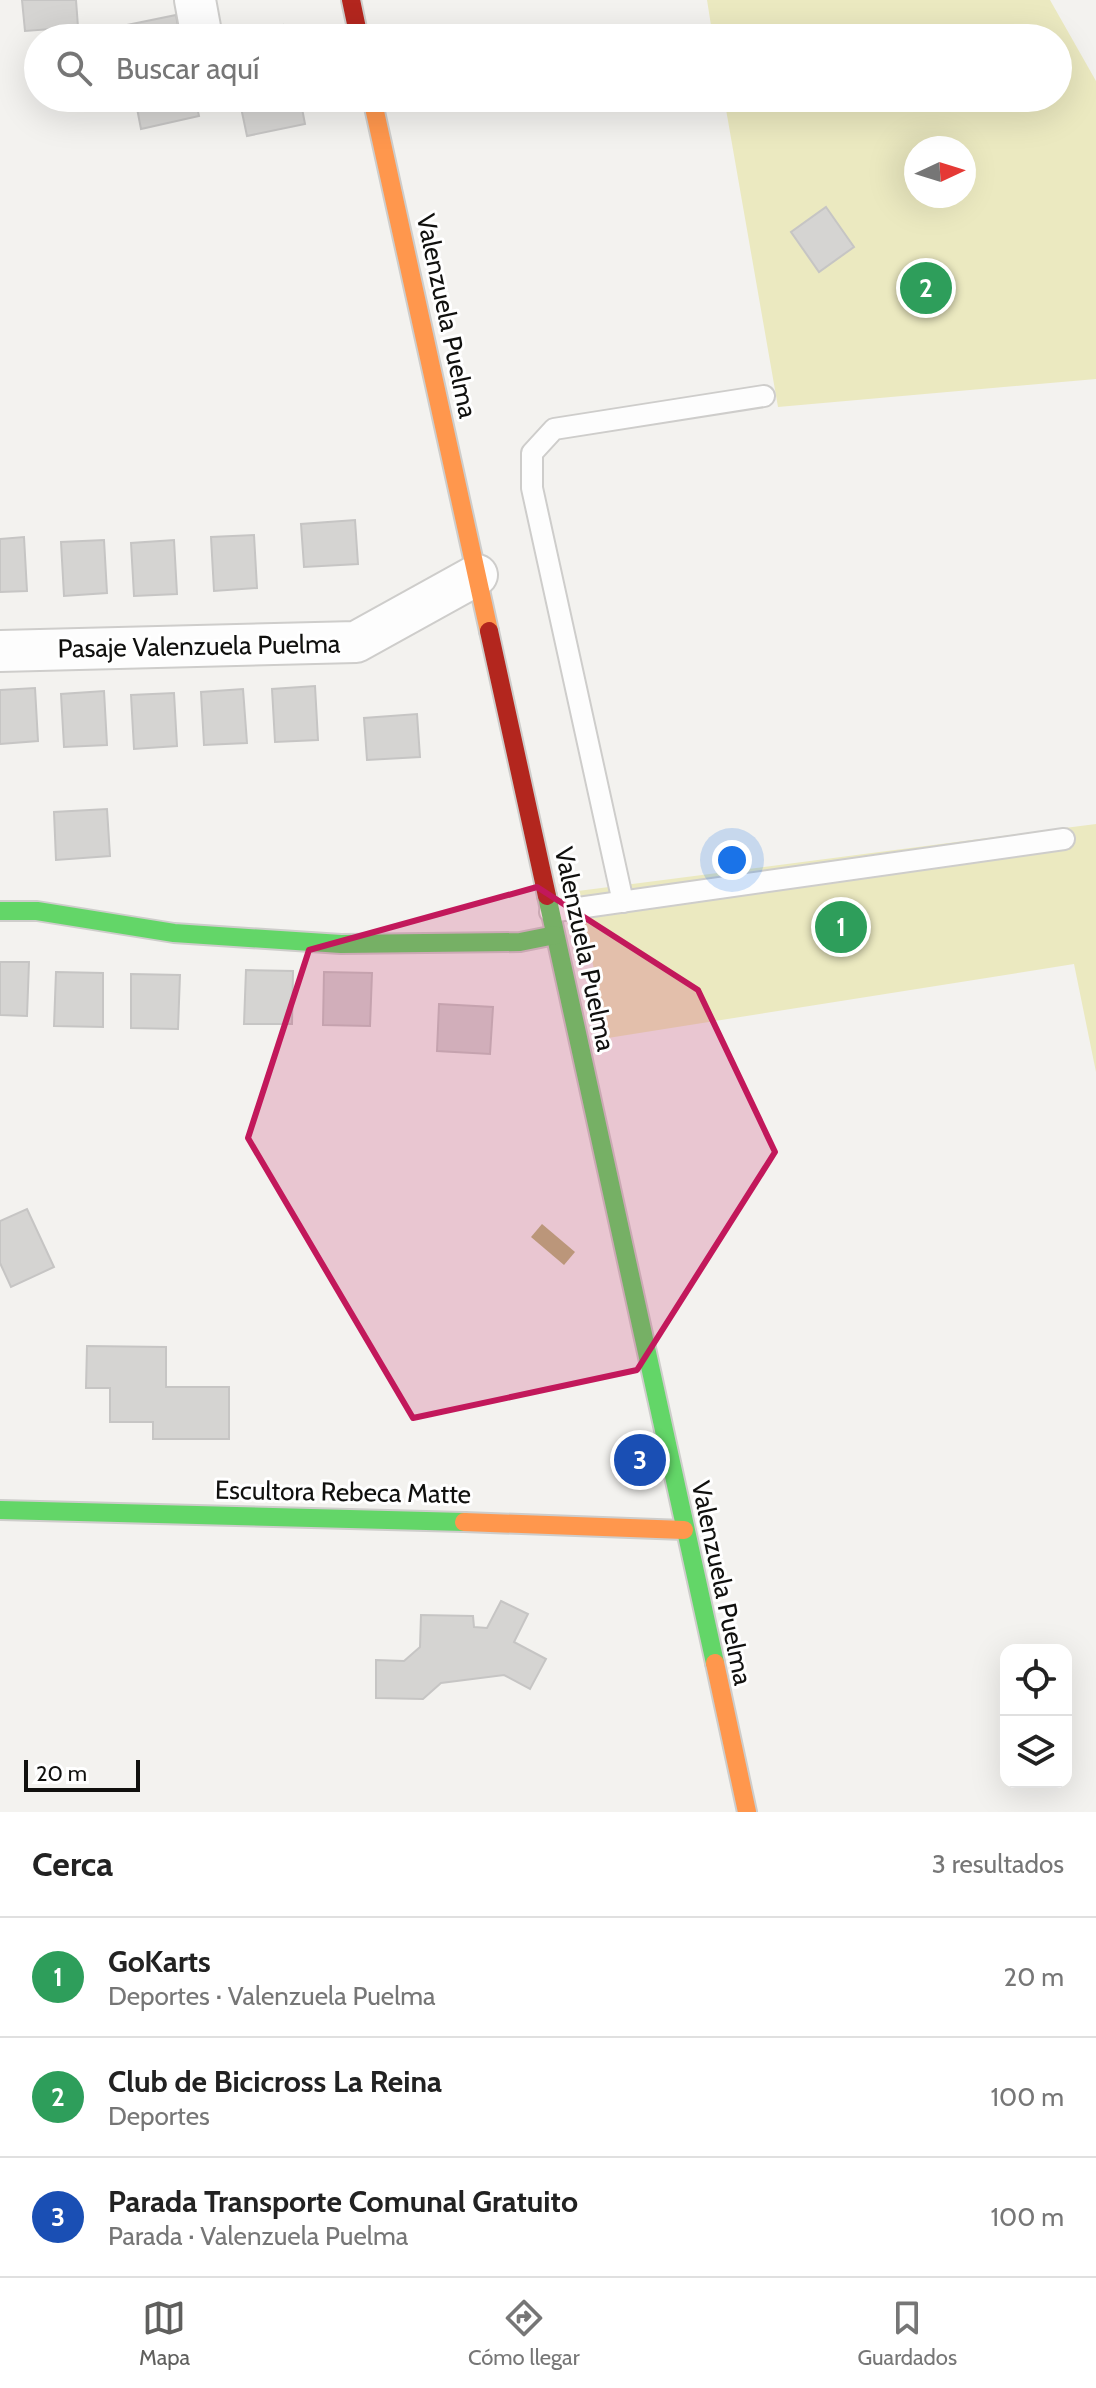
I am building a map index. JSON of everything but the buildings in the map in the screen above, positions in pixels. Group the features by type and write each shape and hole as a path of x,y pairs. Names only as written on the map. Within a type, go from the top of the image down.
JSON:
{"street":[{"path":"195,0 199,24"},
{"path":"351,0 356,24"},
{"name":"Valenzuela Puelma","path":"375,112 747,1812"},
{"name":"Pasaje Valenzuela Puelma","path":"0,651 356,642 477,575"},
{"path":"0,911 37,911 174,933 341,944 520,942 555,935"},
{"name":"Escultora Rebeca Matte","path":"0,1510 605,1525 684,1530"}],"lane":[{"path":"623,902 532,488 532,453 554,429 764,396"},
{"path":"550,912 1064,839"}],"highlighted area":[{"path":"537,887 698,990 775,1152 637,1370 413,1418 248,1138 309,950"}],"shaded area":[{"path":"707,0 1050,0 1064,24 711,24"},
{"path":"1072,39 1096,81 1096,379 778,407 726,112 1072,112"},
{"path":"1096,824 1096,1072 1074,964 608,1038 578,891"},
{"path":"542,1224 575,1252 564,1265 531,1237"}],"traffic: fast":[{"path":"547,896 715,1663"},
{"path":"0,911 37,911 174,933 341,944 520,942 555,935"},
{"path":"0,1510 464,1522"}],"traffic: slow":[{"path":"375,112 489,631"},
{"path":"464,1522 684,1530"},
{"path":"715,1663 747,1812"}],"traffic: jam":[{"path":"351,0 356,24"},
{"path":"489,631 547,896"}],"place":[{"name":"Club de Bicicross La Reina","path":"926,288"},
{"name":"GoKarts","path":"841,927"},
{"name":"Parada Transporte Comunal Gratuito","path":"640,1460"}]}
